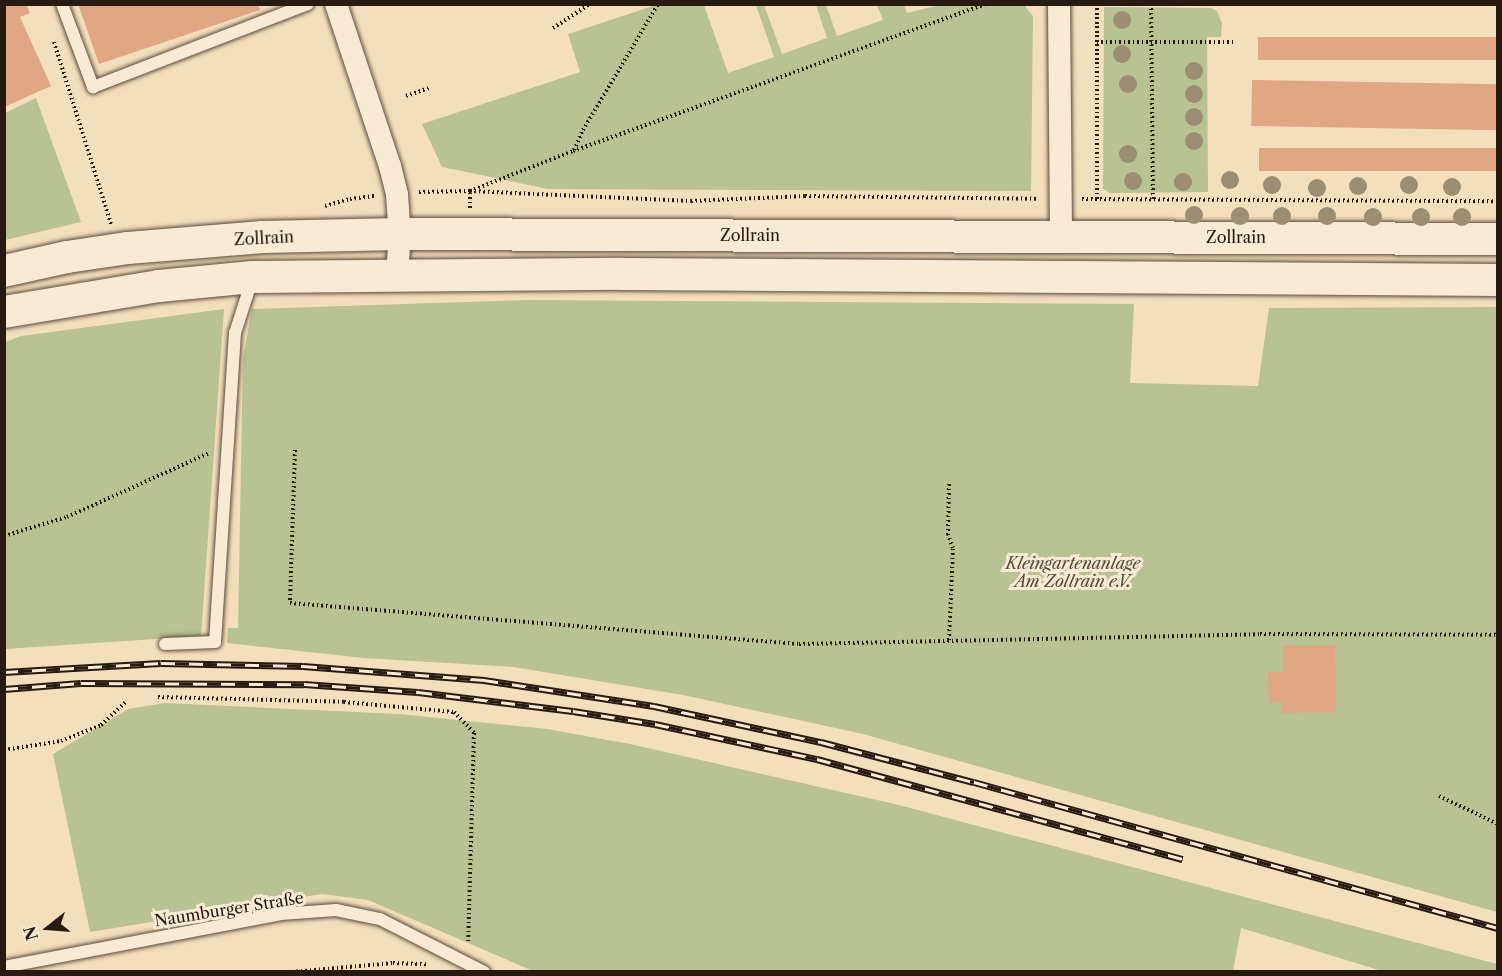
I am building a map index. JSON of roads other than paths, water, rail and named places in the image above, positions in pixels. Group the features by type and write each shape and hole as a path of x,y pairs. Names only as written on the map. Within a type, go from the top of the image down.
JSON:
{"main road":[{"name":"Zollrain","path":"4,271 67,257 129,248 263,237 400,234 1497,238"},
{"path":"1061,237 1061,277"},
{"path":"4,312 159,286 253,277 397,274 1497,280"}],"street":[{"path":"336,4 390,166 397,195 400,234 397,274"},
{"path":"1059,4 1061,237"}],"lane":[{"path":"63,4 93,87 308,4"},
{"path":"165,644 215,642 235,333 253,277"},
{"name":"Naumburger Straße","path":"4,967 281,914 336,910 380,919 468,961 484,972"}],"railway":[{"path":"4,672 161,663 303,666 484,680 654,706 821,742 974,782 1498,928"},
{"path":"4,689 81,683 304,684 418,692 573,711 655,724 817,759 1183,859"}],"park label":[{"name":"Kleingartenanlage Am Zollrain e.V.","path":"1073,572"}]}
